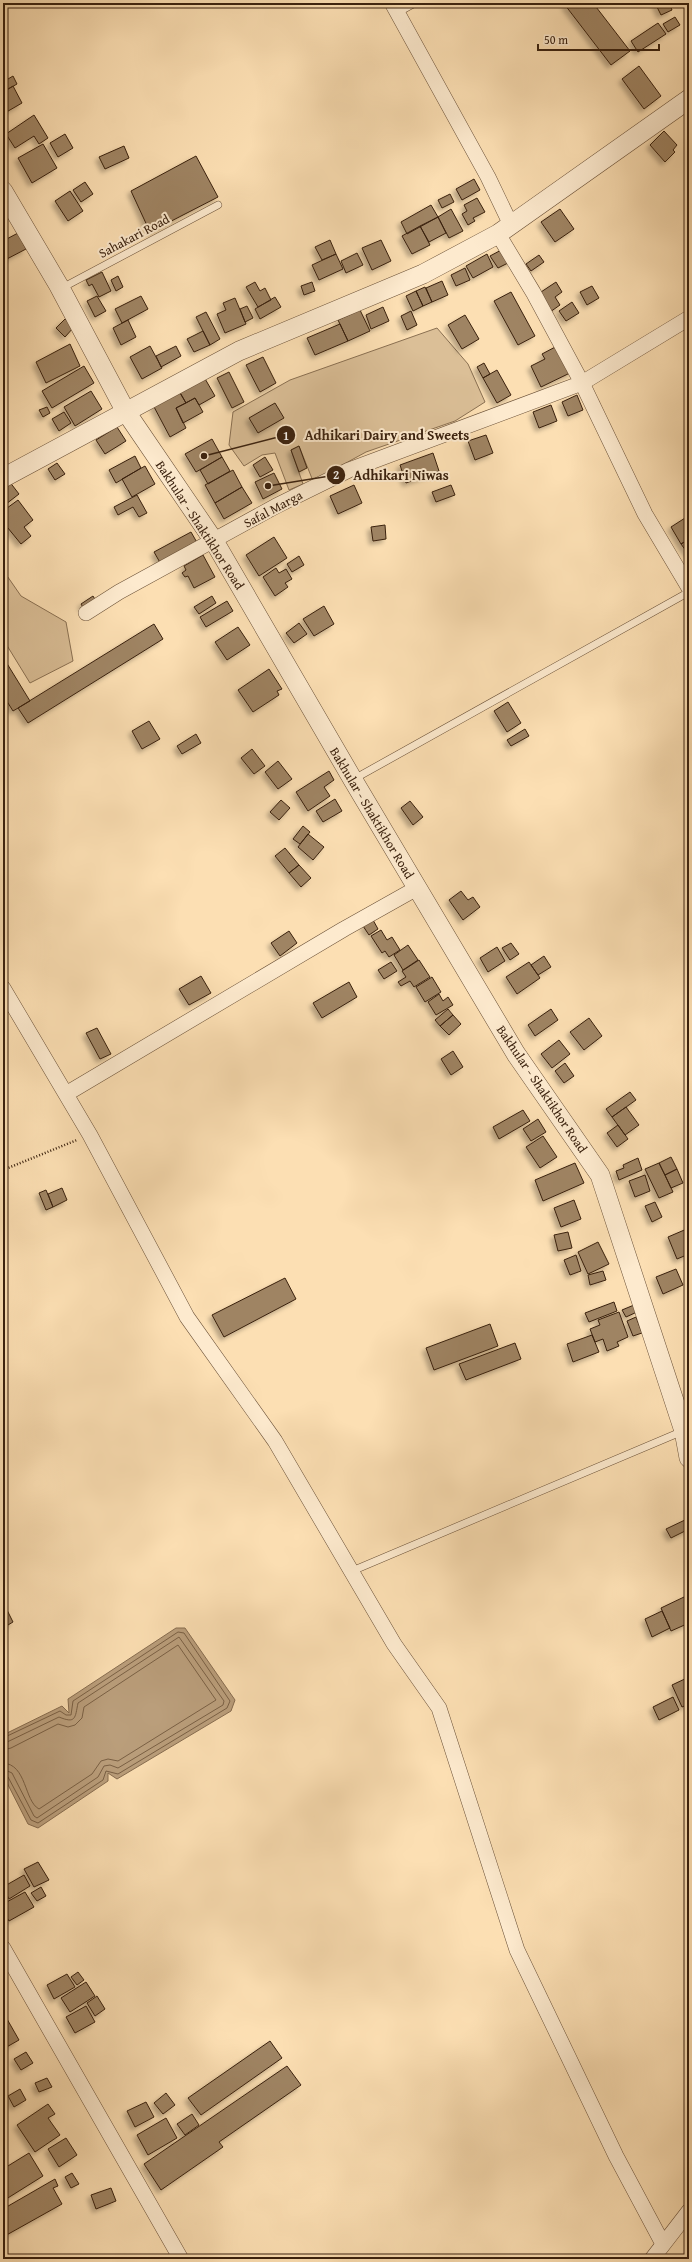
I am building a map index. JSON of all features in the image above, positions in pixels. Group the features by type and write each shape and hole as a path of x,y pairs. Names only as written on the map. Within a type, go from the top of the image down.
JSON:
{"street":[{"path":"395,8 488,177 504,229 533,292 582,383 645,514 689,588"},
{"path":"3,478 239,351 423,274 504,229 689,99"},
{"name":"Bakhular - Shaktikhor Road","path":"3,191 60,289 126,412 214,541 353,780 516,1054 600,1175 686,1430 689,1458"},
{"name":"Safal Marga","path":"86,613 119,592 276,506 349,470 582,383 689,318"},
{"path":"66,1094 344,929 417,888"},
{"path":"3,988 90,1135 188,1317 275,1441 394,1644 439,1708 517,1950 616,2156 663,2244"},
{"path":"3,1948 181,2259"},
{"path":"652,2259 689,2211"}],"lane":[{"path":"395,8 416,3"},
{"name":"Sahakari Road","path":"60,289 218,205"},
{"path":"353,780 689,592"},
{"path":"352,1571 686,1430"}],"path":[{"path":"3,1170 90,1135"}],"shaded area":[{"path":"437,328 468,364 485,402 455,421 366,452 313,481 299,446 291,450 303,484 289,490 275,453 262,455 244,466 229,445 233,412 290,380"},
{"path":"3,570 21,596 66,622 73,661 30,683 3,639"}],"water":[{"path":"176,1628 185,1628 235,1700 231,1711 117,1779 108,1773 108,1781 38,1828 28,1824 3,1775 3,1735 62,1706 69,1713 68,1699"}],"building":[{"path":"568,3 593,3 630,51 611,65 565,5"},
{"path":"655,3 669,3 672,10 661,15"},
{"path":"675,17 680,25 668,32 663,24"},
{"path":"658,23 666,34 638,52 631,41"},
{"path":"639,66 661,96 644,109 622,79"},
{"path":"13,76 17,84 3,92 3,82"},
{"path":"13,86 22,103 3,114 3,92"},
{"path":"34,115 48,138 39,144 34,136 15,148 6,134"},
{"path":"664,131 677,145 673,150 675,152 665,162 650,145"},
{"path":"65,134 73,148 58,157 50,143"},
{"path":"43,144 57,168 32,183 18,158"},
{"path":"124,146 129,158 105,169 99,157"},
{"path":"196,156 218,197 150,232 131,191"},
{"path":"474,179 480,190 462,200 456,189"},
{"path":"85,182 93,194 81,202 73,190"},
{"path":"70,191 83,211 68,221 55,201"},
{"path":"450,194 454,202 442,208 438,200"},
{"path":"477,198 485,212 473,218 475,221 468,225 462,214 467,211 464,205"},
{"path":"431,205 438,217 407,234 401,222"},
{"path":"451,209 463,231 449,238 438,217"},
{"path":"560,209 574,229 555,242 541,222"},
{"path":"438,217 446,233 429,242 420,226"},
{"path":"420,226 430,245 412,254 402,236"},
{"path":"18,233 26,249 3,261 3,241"},
{"path":"330,240 336,254 322,260 315,247"},
{"path":"381,240 391,261 372,270 362,248"},
{"path":"505,248 512,261 498,268 490,256"},
{"path":"357,253 363,265 346,273 341,261"},
{"path":"336,254 343,269 319,280 312,265"},
{"path":"487,254 493,267 473,278 466,266"},
{"path":"539,255 544,262 531,271 526,264"},
{"path":"465,268 470,280 456,286 451,275"},
{"path":"102,272 111,291 99,297 92,284 89,286 86,280"},
{"path":"118,276 123,287 116,291 111,280"},
{"path":"442,281 448,295 432,302 426,288"},
{"path":"255,282 260,291 265,288 271,300 258,307 246,287"},
{"path":"312,282 315,291 304,295 301,286"},
{"path":"556,282 562,292 555,297 560,305 550,312 538,294"},
{"path":"592,286 599,298 587,305 580,292"},
{"path":"425,287 432,302 423,306 416,291"},
{"path":"416,291 423,306 413,311 406,296"},
{"path":"511,292 535,336 518,345 494,301"},
{"path":"97,296 106,311 95,317 87,301"},
{"path":"141,296 148,309 122,323 115,309"},
{"path":"275,297 281,307 260,319 255,309"},
{"path":"235,298 246,324 225,333 217,314 226,310 223,303"},
{"path":"572,302 579,313 566,321 559,311"},
{"path":"247,306 253,318 245,322 240,309"},
{"path":"383,307 389,321 371,329 366,315"},
{"path":"360,310 370,331 348,341 338,320"},
{"path":"411,311 417,325 407,330 401,316"},
{"path":"206,312 220,339 210,345 196,317"},
{"path":"465,315 479,339 462,349 448,325"},
{"path":"65,319 74,327 65,337 56,328"},
{"path":"128,320 136,337 121,345 113,328"},
{"path":"340,324 348,341 315,355 307,338"},
{"path":"203,331 210,345 194,352 187,339"},
{"path":"70,344 80,366 46,383 36,362"},
{"path":"559,345 572,372 541,387 531,366 545,359 542,354"},
{"path":"150,346 162,368 142,379 130,357"},
{"path":"176,346 181,356 161,367 156,356"},
{"path":"263,357 276,383 260,392 246,365"},
{"path":"484,363 490,374 483,378 477,367"},
{"path":"84,366 94,383 52,408 42,391"},
{"path":"497,370 511,395 497,403 483,378"},
{"path":"229,372 244,402 232,408 217,378"},
{"path":"204,377 215,396 199,405 195,398 186,403 179,391"},
{"path":"91,391 102,409 75,426 64,407"},
{"path":"179,391 186,403 176,408 186,428 170,437 153,405"},
{"path":"577,395 583,410 568,416 562,402"},
{"path":"195,398 203,412 183,423 176,408"},
{"path":"275,403 284,418 258,433 249,418"},
{"path":"551,405 557,421 539,428 533,412"},
{"path":"47,407 50,413 43,417 39,410"},
{"path":"64,412 71,423 59,431 52,419"},
{"path":"117,427 126,441 105,454 96,440"},
{"path":"486,435 493,453 475,460 468,441"},
{"path":"212,439 222,457 196,472 185,454"},
{"path":"299,446 307,468 299,472 291,450"},
{"path":"433,453 439,471 406,483 400,465"},
{"path":"135,456 141,468 116,483 109,470"},
{"path":"222,457 230,471 208,484 200,470"},
{"path":"265,457 273,470 260,477 253,465"},
{"path":"57,463 65,474 55,480 48,469"},
{"path":"145,466 155,484 132,497 122,479"},
{"path":"233,470 242,487 215,503 205,485"},
{"path":"274,473 282,489 263,499 255,482"},
{"path":"9,481 19,494 6,504 3,500 3,486"},
{"path":"354,485 362,503 338,514 330,496"},
{"path":"451,485 455,495 436,502 432,492"},
{"path":"242,487 252,503 224,519 215,503"},
{"path":"137,495 147,513 139,517 133,507 118,515 114,507"},
{"path":"18,500 33,520 24,527 31,536 21,544 3,522 3,511"},
{"path":"685,518 689,523 689,539 681,544 671,527"},
{"path":"385,525 386,539 373,541 371,527"},
{"path":"191,532 199,546 162,566 154,552"},
{"path":"274,537 287,558 259,576 246,555"},
{"path":"689,539 689,555 681,544"},
{"path":"203,555 215,577 194,588 188,576 185,577 182,573 186,570 184,566"},
{"path":"299,556 304,565 292,572 287,564"},
{"path":"276,568 279,573 286,569 292,579 285,583 288,587 275,596 263,577"},
{"path":"93,596 96,601 84,609 81,604"},
{"path":"212,596 216,603 199,614 194,607"},
{"path":"227,601 233,611 206,627 200,617"},
{"path":"324,606 334,624 314,636 303,619"},
{"path":"299,623 307,634 294,643 286,633"},
{"path":"154,624 163,639 28,723 18,708"},
{"path":"238,627 250,645 227,660 215,642"},
{"path":"3,657 30,701 13,711 3,695"},
{"path":"269,669 282,689 277,691 279,695 253,712 238,690"},
{"path":"508,702 521,723 507,732 494,711"},
{"path":"149,721 160,739 142,749 132,731"},
{"path":"525,729 529,736 511,746 507,740"},
{"path":"196,734 201,743 182,754 177,746"},
{"path":"252,749 265,766 254,774 241,758"},
{"path":"278,761 292,779 278,789 265,772"},
{"path":"329,771 334,780 324,787 330,796 308,811 296,792"},
{"path":"335,799 342,811 323,822 316,811"},
{"path":"281,800 290,808 279,820 270,812"},
{"path":"410,801 423,817 413,825 401,808"},
{"path":"303,826 310,832 300,844 293,839"},
{"path":"308,834 324,847 313,860 298,847"},
{"path":"285,848 299,865 289,873 275,856"},
{"path":"299,865 311,878 301,887 289,873"},
{"path":"461,891 468,900 473,897 480,907 463,920 449,900"},
{"path":"373,920 378,929 369,935 363,926"},
{"path":"381,930 387,940 392,937 400,950 389,957 385,951 382,953 371,936"},
{"path":"289,931 297,943 280,956 271,943"},
{"path":"511,943 519,954 510,960 502,948"},
{"path":"408,945 418,960 403,970 394,955"},
{"path":"497,947 505,961 488,972 480,958"},
{"path":"544,956 551,967 538,975 531,965"},
{"path":"419,960 430,977 414,987 410,981 401,986 398,982 406,977 402,971"},
{"path":"391,962 397,971 384,979 378,970"},
{"path":"529,962 540,978 517,994 506,977"},
{"path":"201,976 211,993 189,1005 179,989"},
{"path":"432,977 441,992 425,1002 416,987"},
{"path":"349,982 357,997 322,1018 313,1003"},
{"path":"439,994 443,1001 448,997 453,1005 436,1015 428,1002"},
{"path":"448,1009 453,1015 440,1026 435,1020"},
{"path":"551,1009 558,1020 535,1036 528,1025"},
{"path":"453,1015 461,1024 449,1035 440,1026"},
{"path":"589,1018 602,1036 584,1050 570,1032"},
{"path":"97,1028 111,1054 100,1059 86,1033"},
{"path":"559,1040 570,1054 552,1068 541,1054"},
{"path":"453,1051 463,1067 451,1075 441,1059"},
{"path":"565,1063 574,1076 564,1083 555,1071"},
{"path":"630,1092 636,1100 612,1117 606,1109"},
{"path":"626,1107 639,1125 625,1135 612,1117"},
{"path":"523,1110 530,1121 499,1139 493,1127"},
{"path":"538,1119 546,1132 531,1141 523,1129"},
{"path":"618,1125 628,1139 617,1147 607,1133"},
{"path":"543,1136 557,1157 540,1168 526,1147"},
{"path":"671,1157 677,1169 665,1175 659,1163"},
{"path":"638,1158 642,1170 619,1180 616,1171 624,1168 623,1165"},
{"path":"575,1163 584,1183 543,1201 535,1180"},
{"path":"659,1163 673,1192 659,1198 645,1169"},
{"path":"677,1169 683,1183 671,1188 665,1175"},
{"path":"645,1175 650,1191 635,1197 629,1181"},
{"path":"62,1188 67,1200 53,1207 48,1194"},
{"path":"46,1190 53,1207 46,1210 39,1193"},
{"path":"574,1200 581,1219 561,1227 554,1208"},
{"path":"655,1202 662,1217 652,1222 645,1206"},
{"path":"689,1228 689,1254 677,1259 668,1237"},
{"path":"568,1232 572,1248 558,1251 554,1235"},
{"path":"598,1242 609,1264 588,1274 578,1252"},
{"path":"576,1255 581,1271 570,1275 564,1260"},
{"path":"676,1269 683,1285 663,1294 656,1277"},
{"path":"603,1271 606,1280 590,1285 588,1275"},
{"path":"285,1278 296,1299 224,1337 212,1315"},
{"path":"614,1302 617,1311 589,1322 585,1313"},
{"path":"634,1305 637,1312 626,1317 622,1310"},
{"path":"619,1312 628,1337 617,1342 619,1346 607,1351 603,1339 595,1342 590,1329 600,1325 598,1320"},
{"path":"636,1317 642,1333 633,1336 627,1321"},
{"path":"490,1324 498,1346 434,1370 426,1348"},
{"path":"592,1335 599,1352 573,1362 567,1344"},
{"path":"515,1343 521,1359 466,1380 459,1364"},
{"path":"687,1519 689,1529 671,1538 666,1529"},
{"path":"684,1597 689,1608 689,1623 671,1631 661,1608"},
{"path":"3,1602 13,1622 3,1628"},
{"path":"662,1611 670,1628 652,1637 645,1619"},
{"path":"689,1677 689,1704 682,1707 672,1685"},
{"path":"673,1697 679,1710 659,1720 653,1707"},
{"path":"38,1862 49,1880 34,1887 24,1869"},
{"path":"24,1875 30,1886 9,1899 3,1887"},
{"path":"41,1887 46,1896 37,1901 31,1893"},
{"path":"25,1892 34,1907 9,1921 3,1911 3,1904"},
{"path":"78,1972 84,1980 77,1985 71,1977"},
{"path":"67,1974 75,1987 54,1999 47,1985"},
{"path":"86,1982 95,1996 70,2012 61,1998"},
{"path":"97,1996 105,2009 95,2016 87,2003"},
{"path":"86,2006 95,2022 75,2033 66,2017"},
{"path":"7,2019 19,2040 3,2049 3,2021"},
{"path":"270,2041 282,2058 201,2115 188,2098"},
{"path":"26,2052 33,2063 21,2070 14,2059"},
{"path":"287,2066 301,2085 219,2142 223,2147 161,2190 144,2164"},
{"path":"47,2078 52,2087 39,2092 35,2083"},
{"path":"20,2089 26,2100 14,2107 8,2096"},
{"path":"166,2093 175,2105 163,2114 154,2103"},
{"path":"146,2102 154,2117 135,2127 127,2111"},
{"path":"48,2104 55,2114 48,2118 60,2135 35,2152 17,2125"},
{"path":"192,2114 199,2125 185,2135 177,2124"},
{"path":"166,2118 177,2138 148,2155 137,2135"},
{"path":"66,2138 77,2155 59,2167 48,2149"},
{"path":"29,2153 43,2176 3,2201 3,2169"},
{"path":"72,2173 79,2184 71,2188 65,2177"},
{"path":"55,2179 58,2186 53,2188 62,2204 3,2237 3,2209"},
{"path":"111,2188 116,2201 96,2209 91,2195"}],"place":[{"name":"Adhikari Dairy and Sweets","path":"204,456"},
{"name":"Adhikari Niwas","path":"268,486"}]}
